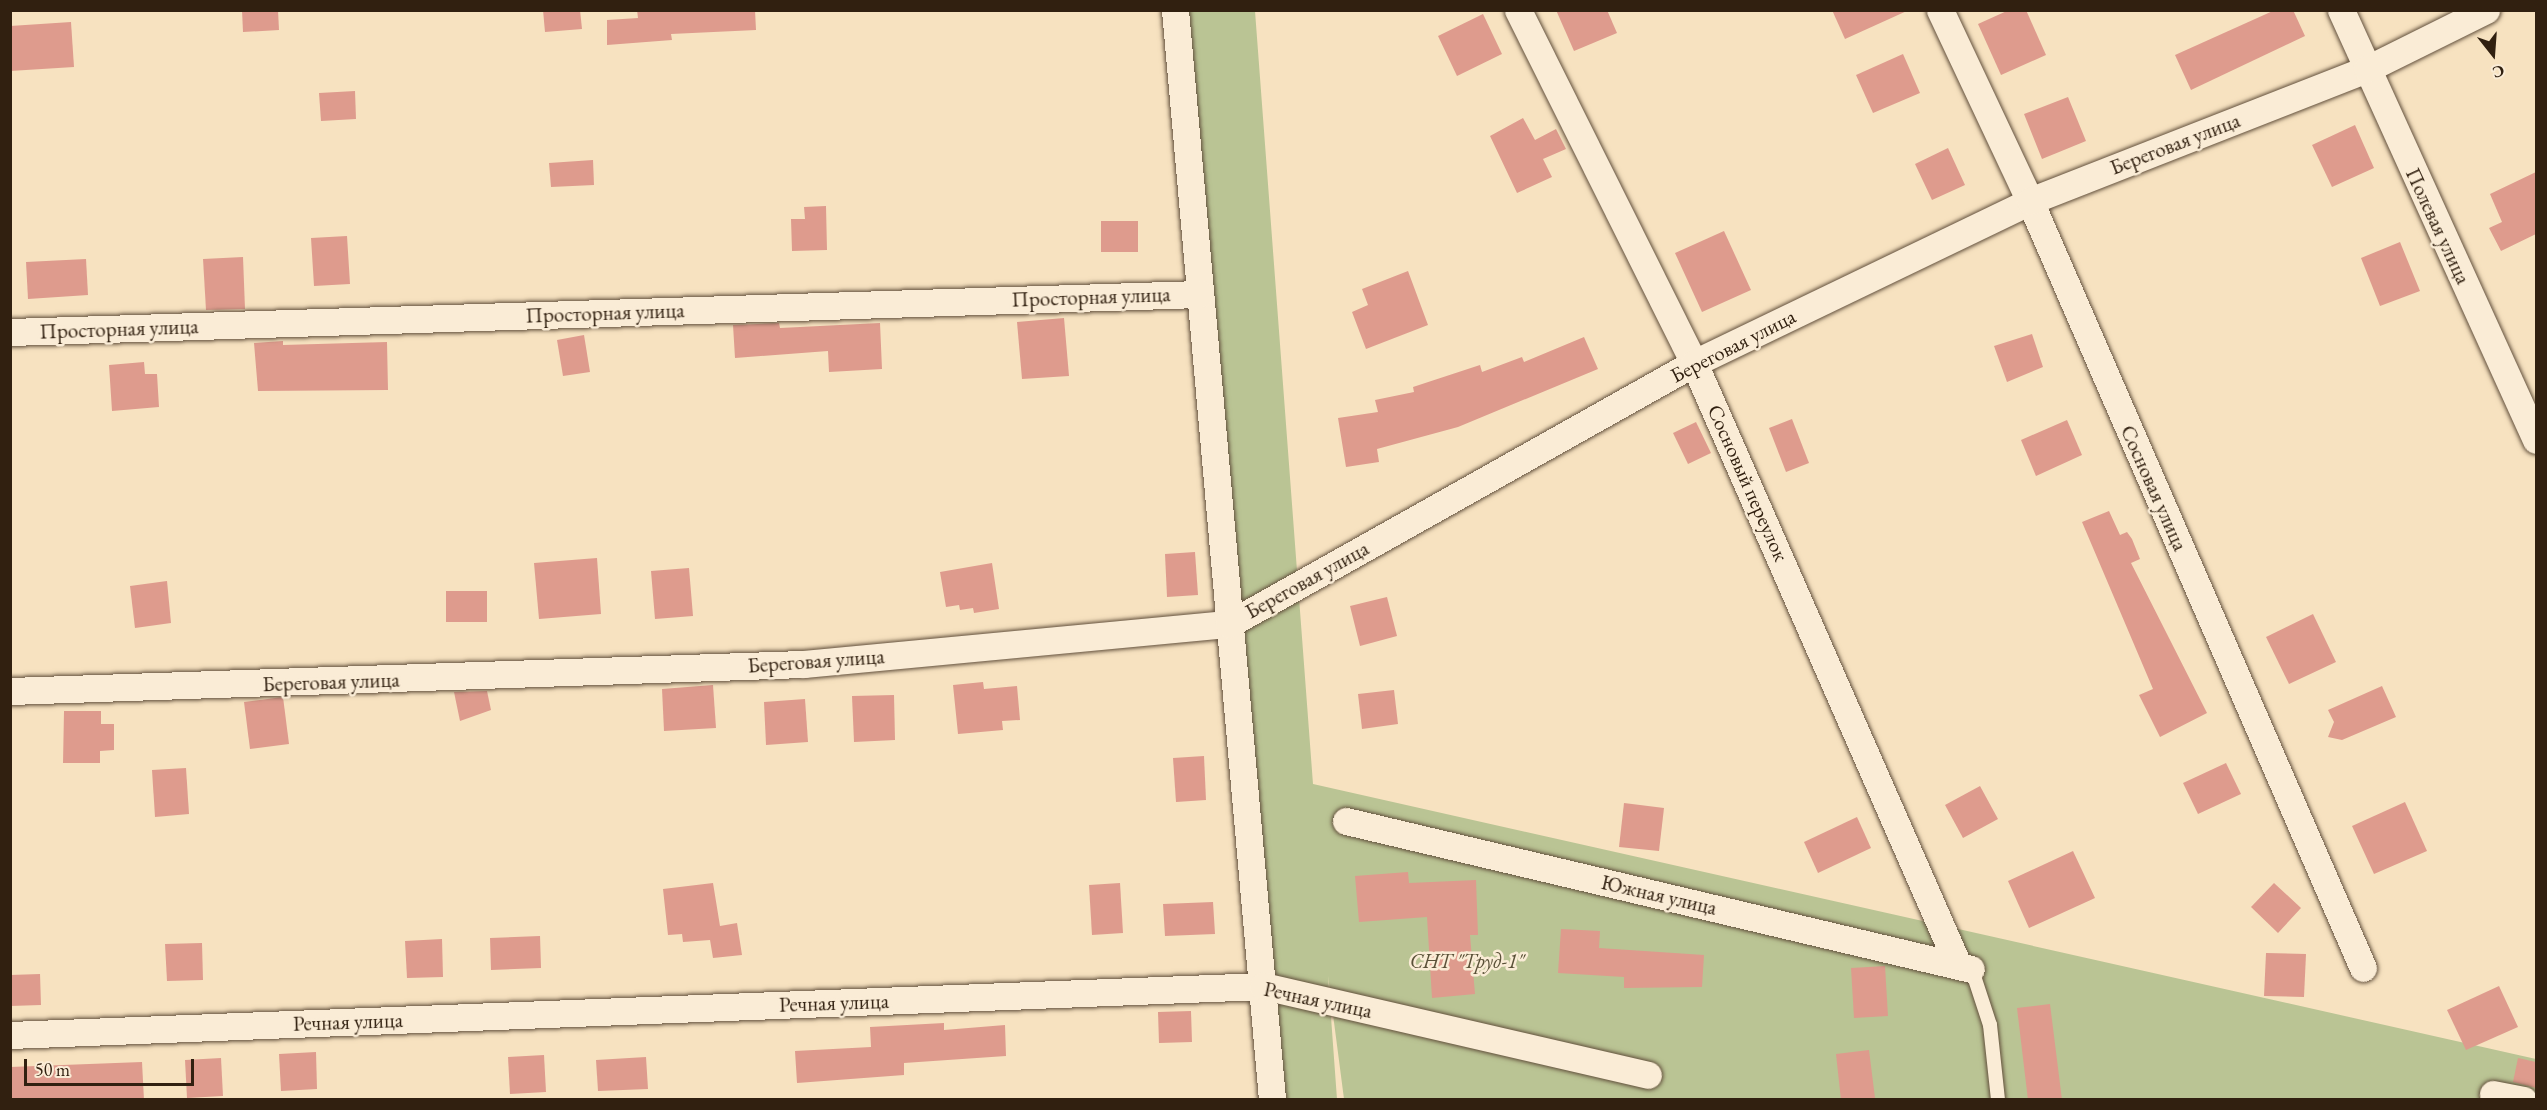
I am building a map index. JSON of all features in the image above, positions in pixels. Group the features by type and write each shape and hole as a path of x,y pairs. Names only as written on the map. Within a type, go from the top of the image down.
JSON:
{"street":[{"path":"1175,10 1272,1100"},
{"name":"Сосновый переулок","path":"1518,10 1694,363 1965,968"},
{"name":"Сосновая улица","path":"1940,10 2030,201 2363,968"},
{"name":"Полевая улица","path":"2341,10 2536,440"},
{"name":"Береговая улица","path":"10,691 804,664 1229,624 1694,363 2030,201 2367,69 2486,10"},
{"name":"Просторная улица","path":"10,332 1200,294"},
{"name":"Южная улица","path":"1346,821 1965,968"},
{"name":"Речная улица","path":"10,1035 1263,986 1648,1075"},
{"path":"2493,1094 2523,1100"}],"lane":[{"path":"1965,968 1990,1025 1998,1100"}],"green space":[{"name":"СНТ \"Труд-1\"","path":"1179,11 1255,11 1313,784 2536,1059 2536,1099 1344,1099 1328,976 1337,1099 1284,1099"}],"building":[{"path":"242,10 278,10 279,30 243,32"},
{"path":"543,10 580,10 582,29 545,32"},
{"path":"637,10 755,10 756,30 671,34 672,40 607,45 607,20 638,18"},
{"path":"1556,10 1607,10 1617,33 1574,51"},
{"path":"1832,10 1909,10 1845,39"},
{"path":"2009,10 2026,10 2046,55 2001,75 1978,24"},
{"path":"2275,10 2293,10 2305,36 2191,90 2175,55"},
{"path":"1483,14 1502,54 1457,76 1438,36"},
{"path":"71,22 74,67 10,71 10,26"},
{"path":"1903,54 1920,93 1873,113 1856,75"},
{"path":"355,91 356,119 321,121 319,93"},
{"path":"2068,97 2086,141 2042,159 2024,114"},
{"path":"1523,118 1535,140 1556,129 1566,149 1543,159 1552,177 1517,193 1490,136"},
{"path":"2355,125 2374,168 2332,187 2312,145"},
{"path":"1948,148 1965,185 1932,200 1915,164"},
{"path":"593,160 594,185 551,187 549,163"},
{"path":"2536,172 2536,234 2501,251 2489,228 2502,222 2490,194"},
{"path":"826,206 827,250 792,251 791,219 805,219 804,207"},
{"path":"1101,221 1138,221 1138,252 1101,252"},
{"path":"1724,231 1751,290 1702,312 1675,253"},
{"path":"347,236 350,284 314,286 311,238"},
{"path":"2400,242 2420,291 2380,306 2361,258"},
{"path":"243,257 245,309 206,310 203,259"},
{"path":"86,259 88,295 28,299 26,262"},
{"path":"1408,271 1428,325 1366,349 1352,312 1368,305 1362,289"},
{"path":"1064,318 1069,376 1022,379 1017,322"},
{"path":"779,323 780,328 880,323 882,369 829,372 828,351 735,358 733,325"},
{"path":"2032,334 2043,367 2007,382 1994,346"},
{"path":"584,335 590,372 563,376 557,340"},
{"path":"1584,337 1598,369 1458,427 1377,449 1379,462 1346,467 1338,418 1378,412 1375,400 1414,392 1413,387 1480,365 1482,372 1522,357 1524,362"},
{"path":"283,341 283,345 387,342 388,390 258,391 254,343"},
{"path":"144,362 145,374 157,374 159,407 112,411 109,365"},
{"path":"1792,419 1809,463 1786,472 1769,428"},
{"path":"2067,420 2082,455 2036,476 2021,440"},
{"path":"1696,422 1711,453 1688,464 1673,433"},
{"path":"2109,511 2120,535 2127,532 2132,539 2140,559 2131,563 2207,713 2160,737 2139,695 2153,689 2082,522"},
{"path":"1195,552 1198,595 1167,597 1165,554"},
{"path":"597,558 601,614 539,619 534,563"},
{"path":"992,563 999,609 974,613 973,608 960,610 959,605 946,607 940,572"},
{"path":"689,568 693,616 655,619 651,571"},
{"path":"167,581 171,623 135,628 130,586"},
{"path":"446,591 487,591 487,622 446,622"},
{"path":"1387,597 1397,636 1360,646 1350,606"},
{"path":"2313,614 2336,662 2289,684 2266,637"},
{"path":"983,682 984,689 1017,686 1020,720 1002,721 1003,730 958,734 953,685"},
{"path":"713,685 716,728 664,731 662,689"},
{"path":"2382,686 2396,717 2342,740 2328,737 2334,722 2328,710"},
{"path":"1394,690 1398,724 1362,729 1358,694"},
{"path":"487,691 491,710 460,721 454,692"},
{"path":"894,695 895,740 854,742 852,696"},
{"path":"283,697 289,744 250,749 244,702"},
{"path":"805,699 808,742 766,745 764,702"},
{"path":"64,711 101,711 101,724 114,724 114,750 100,751 100,763 63,763"},
{"path":"1204,756 1206,800 1176,802 1173,758"},
{"path":"2226,763 2241,794 2198,814 2183,783"},
{"path":"186,768 189,814 155,817 152,770"},
{"path":"1980,786 1998,819 1963,838 1945,805"},
{"path":"2405,802 2427,851 2374,874 2352,826"},
{"path":"1624,803 1664,808 1659,851 1619,847"},
{"path":"1857,817 1871,848 1818,873 1804,842"},
{"path":"2073,851 2095,898 2029,928 2008,881"},
{"path":"1408,872 1409,883 1476,880 1478,935 1470,935 1475,994 1432,998 1427,917 1359,922 1355,876"},
{"path":"713,883 720,926 737,923 742,955 713,958 710,940 683,942 682,934 668,935 663,889"},
{"path":"1120,883 1123,933 1092,935 1089,885"},
{"path":"2274,883 2301,908 2278,933 2251,907"},
{"path":"1213,902 1215,934 1165,936 1163,904"},
{"path":"1561,929 1600,931 1599,948 1704,955 1702,987 1624,988 1624,977 1558,973"},
{"path":"540,936 541,968 491,970 490,938"},
{"path":"442,939 443,977 407,978 405,941"},
{"path":"202,943 203,980 167,981 165,944"},
{"path":"2266,953 2306,954 2304,997 2264,996"},
{"path":"1885,966 1888,1016 1854,1018 1851,968"},
{"path":"40,974 41,1005 10,1006 10,975"},
{"path":"2499,986 2518,1027 2466,1050 2447,1010"},
{"path":"2050,1004 2062,1100 2028,1100 2017,1008"},
{"path":"1191,1011 1192,1042 1159,1043 1158,1012"},
{"path":"944,1023 944,1030 1005,1025 1006,1056 904,1063 904,1075 797,1083 795,1051 871,1047 870,1027"},
{"path":"1869,1050 1875,1098 1841,1100 1836,1054"},
{"path":"316,1052 317,1089 281,1091 279,1054"},
{"path":"544,1055 546,1092 510,1094 508,1057"},
{"path":"646,1057 648,1089 598,1091 596,1060"},
{"path":"221,1058 223,1096 187,1098 185,1060"},
{"path":"2518,1058 2536,1062 2536,1088 2513,1082"},
{"path":"142,1062 144,1100 10,1100 10,1067"}]}
